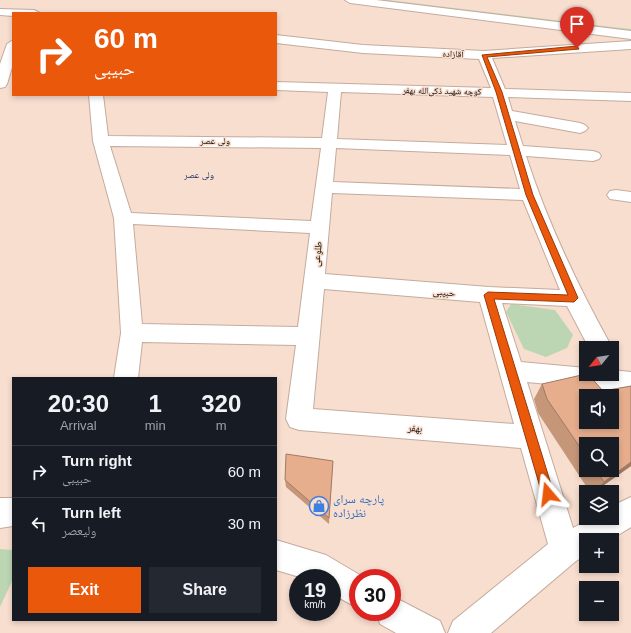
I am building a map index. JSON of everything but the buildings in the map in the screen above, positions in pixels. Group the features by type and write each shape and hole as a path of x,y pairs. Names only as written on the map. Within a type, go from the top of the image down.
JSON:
{"street":[{"path":"350,0 631,35"},
{"path":"402,0 631,27"},
{"path":"0,4 24,9"},
{"path":"0,12 24,9"},
{"name":"آقازاده","path":"277,39 363,49 484,55 631,45"},
{"path":"5,79 12,48"},
{"path":"484,55 499,92 530,195 574,298 596,341"},
{"name":"کوچه شهید ذکی‌الله بهفر","path":"277,86 631,97"},
{"name":"طلوعی","path":"299,419 335,88"},
{"path":"96,96 101,141 123,218 132,333 126,377"},
{"path":"506,115 580,128"},
{"name":"ولی عصر","path":"101,141 329,142 516,149 593,156"},
{"path":"324,187 530,195"},
{"path":"123,218 320,226"},
{"name":"حبیبی","path":"314,281 488,295 574,298"},
{"path":"488,295 565,550"},
{"path":"132,333 308,336"},
{"path":"511,371 621,378"},
{"name":"بهفر","path":"299,419 531,437"},
{"path":"465,633 565,550 631,511"},
{"path":"0,513 12,512"},
{"path":"277,555 314,566 349,587"},
{"path":"401,617 428,633"}],"green space":[{"path":"371,0 388,0 631,29 631,31"},
{"path":"511,304 555,310 573,335 567,348 546,357 524,349 506,312"},
{"path":"0,549 12,550 12,581 0,607"}],"place":[{"name":"پارچه‌ سرای نظرزاده","path":"319,506"}],"district":[{"name":"ولی عصر","path":"199,175"}],"route":[{"path":"548,494 488,295 574,298 530,195 499,92 484,55 577,48"}]}
